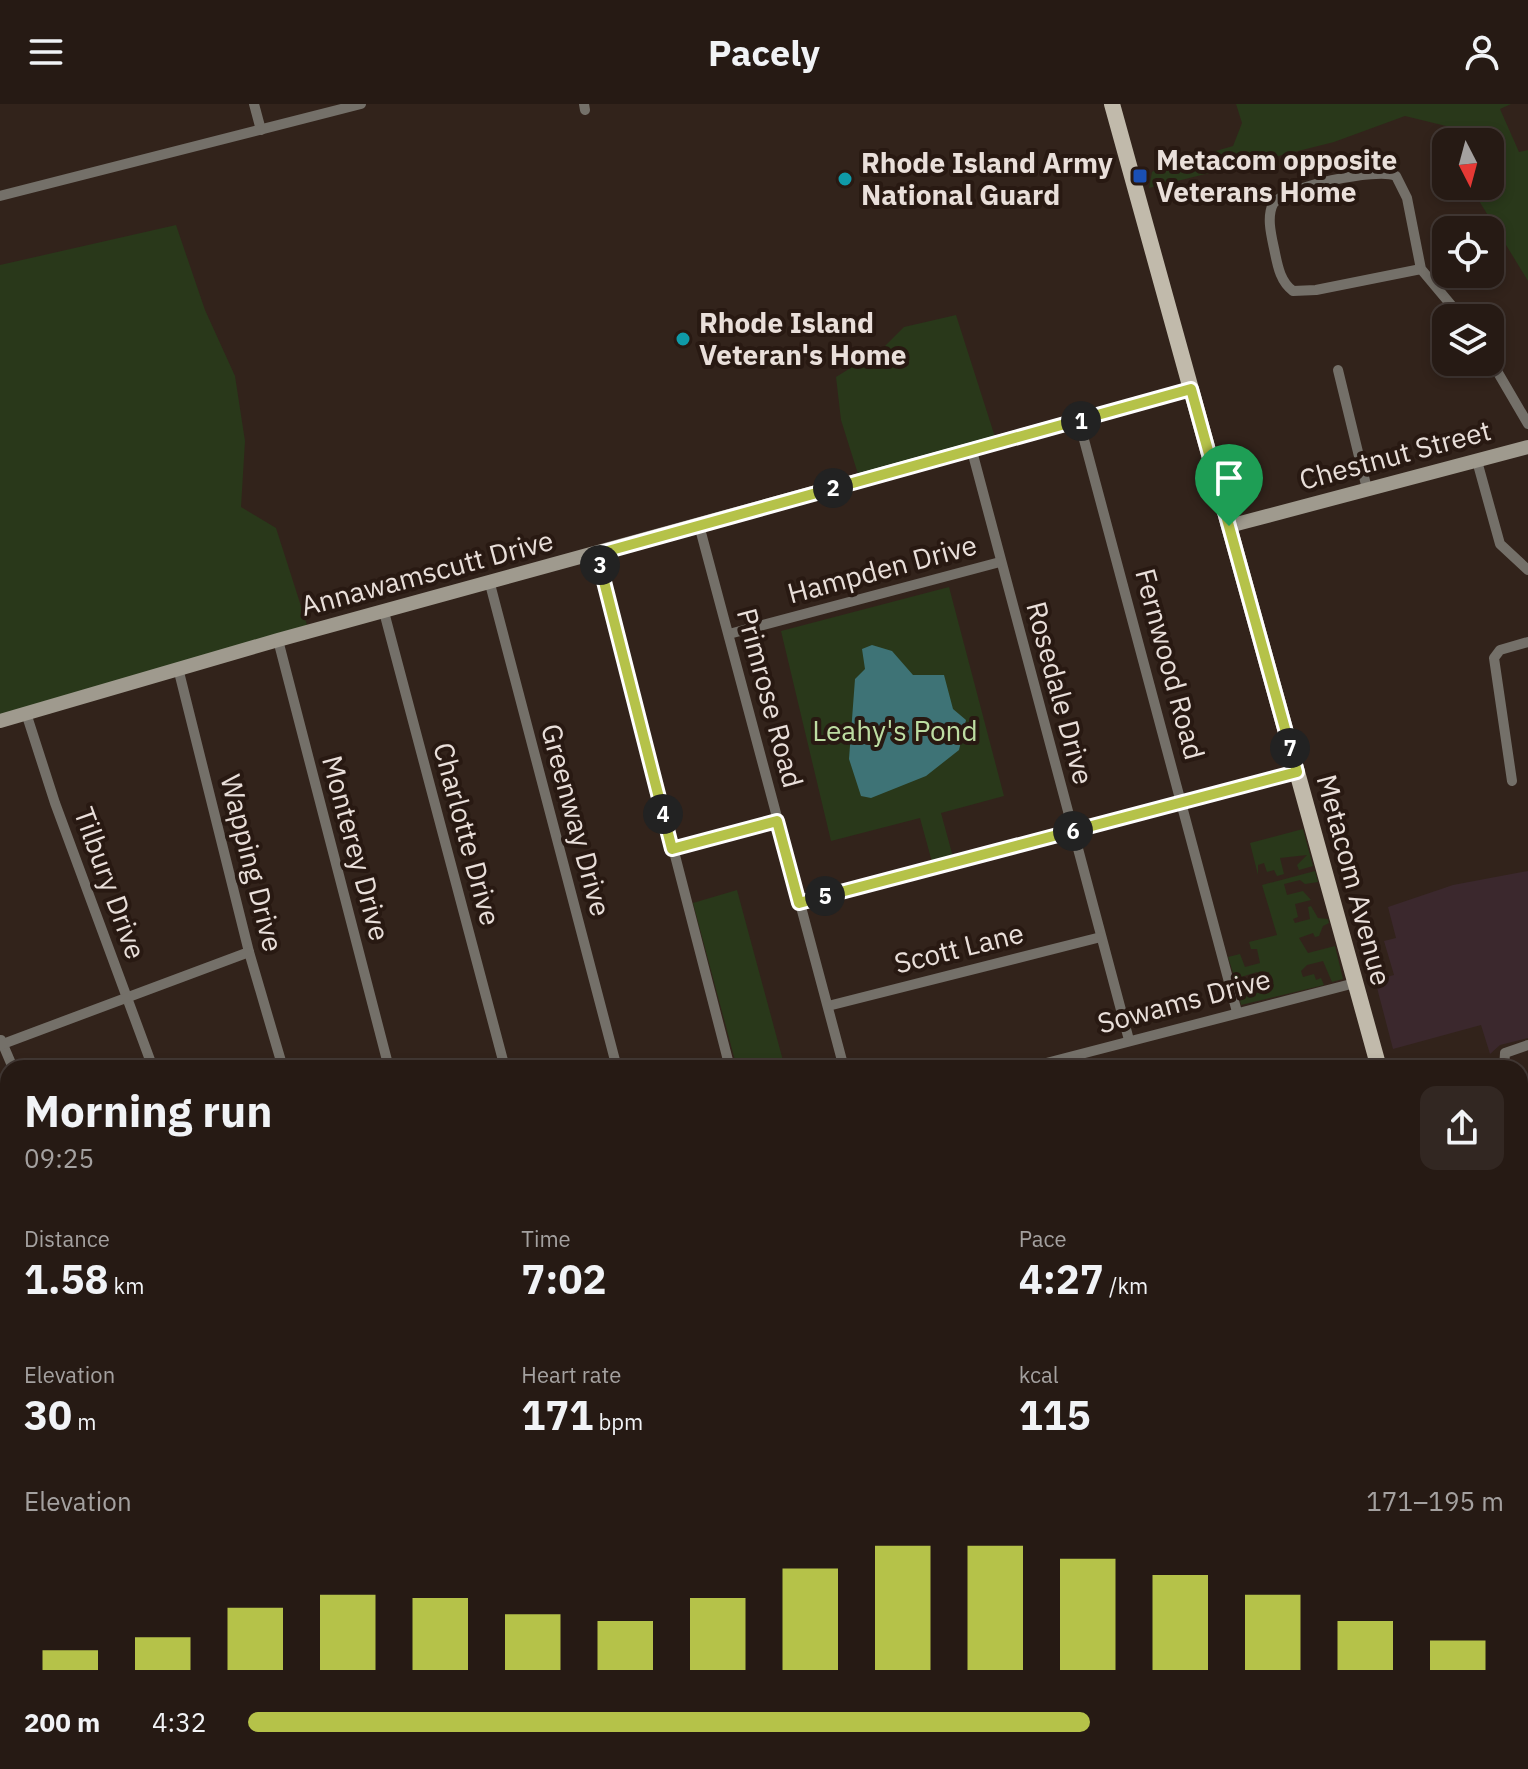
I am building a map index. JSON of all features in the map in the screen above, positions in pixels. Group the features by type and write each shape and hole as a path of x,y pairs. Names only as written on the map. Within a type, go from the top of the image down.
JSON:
{"main road":[{"name":"Metacom Avenue","path":"1112,104 1377,1060"}],"street":[{"path":"254,104 261,130"},
{"path":"0,196 361,104"},
{"path":"1421,269 1316,290 1293,291 1285,284 1277,264 1271,210 1278,197 1286,193 1360,175 1390,173 1402,184 1407,198 1421,269 1450,304"},
{"path":"1338,370 1367,489"},
{"path":"1500,376 1528,424"},
{"name":"Annawamscutt Drive","path":"0,721 278,640 1191,389"},
{"name":"Fernwood Road","path":"1079,421 1237,1012"},
{"name":"Chestnut Street","path":"1229,526 1528,447"},
{"name":"Rosedale Drive","path":"972,451 1129,1040"},
{"path":"1477,461 1500,544 1528,570"},
{"name":"Primrose Road","path":"699,525 842,1060"},
{"path":"597,554 728,1060"},
{"name":"Hampden Drive","path":"729,634 1000,562"},
{"name":"Greenway Drive","path":"490,584 615,1060"},
{"name":"Charlotte Drive","path":"384,612 503,1060"},
{"name":"Monterey Drive","path":"278,640 387,1060"},
{"path":"1512,781 1494,658 1500,650 1528,642"},
{"name":"Wapping Drive","path":"178,668 249,952 281,1060"},
{"name":"Tilbury Drive","path":"26,713 55,803 150,1060"},
{"path":"799,903 1297,772"},
{"path":"672,849 777,821"},
{"name":"Scott Lane","path":"828,1006 1101,937"},
{"path":"1,1043 249,952"},
{"name":"Sowams Drive","path":"1056,1060 1355,983"},
{"path":"1505,1060 1505,1053 1528,1045"}],"shaded area":[{"path":"1528,871 1528,1038 1500,1045 1490,1054 1481,1025 1393,1049 1375,980 1394,975 1384,941 1396,938 1388,907 1453,885"}],"green space":[{"path":"1236,104 1511,104 1500,109 1519,152 1528,150 1528,281 1504,242 1504,216 1488,216 1479,200 1504,200 1504,128 1447,128 1405,116 1334,142 1149,188 1152,172 1158,168 1233,146 1242,123"},
{"path":"176,225 205,310 235,376 245,441 241,507 276,528 308,628 0,719 0,265"},
{"path":"956,315 995,437 858,474 841,420 836,377 883,348 904,327"},
{"name":"Leahy's Pond","path":"949,587 1004,796 941,813 953,857 932,862 920,818 831,841 781,631"},
{"path":"1303,829 1313,866 1299,870 1297,865 1307,855 1280,858 1284,874 1277,876 1274,870 1267,872 1264,863 1258,865 1258,875 1250,843"},
{"path":"1315,871 1318,882 1305,884 1300,880 1284,884 1287,895 1303,891 1311,900 1295,904 1298,917 1293,919 1295,923 1310,919 1308,907 1311,906 1318,918 1328,919 1329,923 1323,926 1319,936 1315,937 1313,933 1299,938 1308,953 1335,946 1343,979 1332,982 1323,961 1307,965 1301,971 1303,977 1314,974 1316,980 1321,978 1324,985 1241,1005 1238,992 1251,988 1253,994 1263,991 1261,982 1271,979 1269,972 1258,975 1257,972 1235,979 1228,957 1240,954 1245,967 1260,963 1257,949 1251,949 1249,942 1277,935 1262,885"},
{"path":"737,890 783,1060 735,1060 693,903"}],"water":[{"path":"872,645 892,651 913,675 944,675 953,709 966,720 959,750 926,776 871,798 861,796 849,759 855,679 865,669 862,649"}],"place":[{"name":"Metacom opposite Veterans Home","path":"1140,176"},
{"name":"Rhode Island Army National Guard","path":"845,179"},
{"name":"Rhode Island Veteran's Home","path":"683,339"}],"route":[{"path":"1191,389 1229,526 1297,772 799,903 777,821 672,849 597,554 1191,389"}]}
